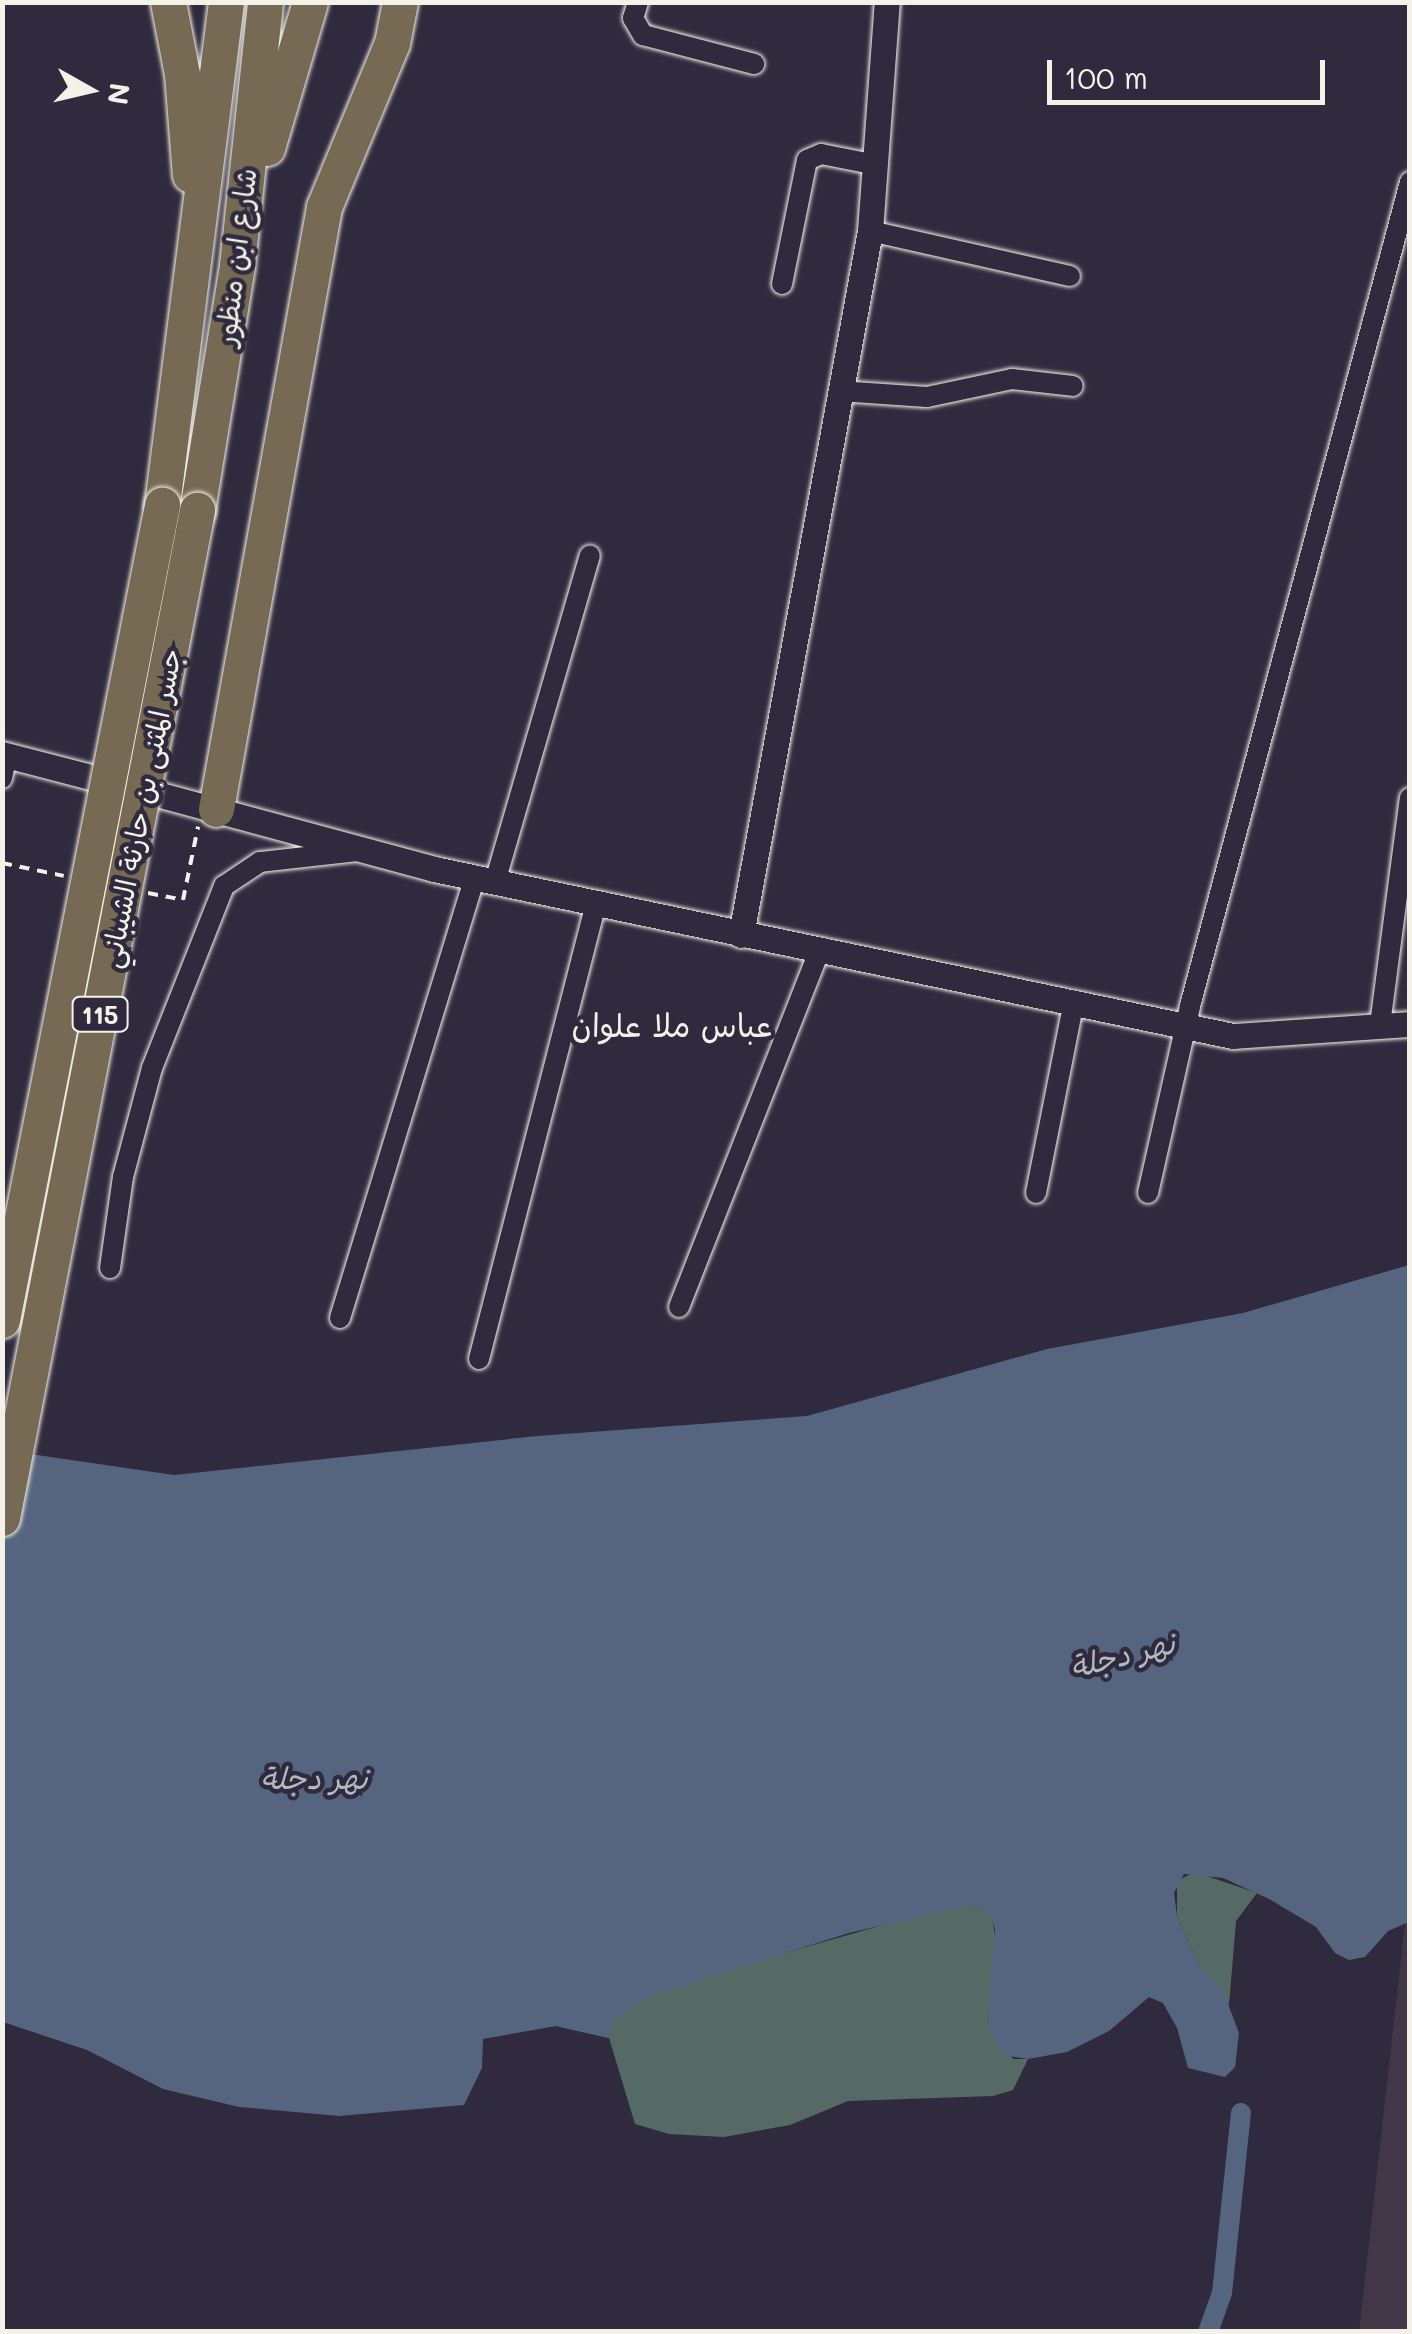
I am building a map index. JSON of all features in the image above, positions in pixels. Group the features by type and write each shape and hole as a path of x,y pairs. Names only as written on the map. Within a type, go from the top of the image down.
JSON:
{"highway":[{"path":"168,2 188,120 194,272"},
{"name":"شارع ابن منظور","path":"162,504 226,2"},
{"name":"شارع ابن منظور","path":"197,510 236,266 265,2"},
{"path":"236,266 310,2"},
{"path":"209,807 324,207 392,43 400,2"},
{"name":"جسر المثنى بن حارثة الشيباني","path":"2,1320 162,504"},
{"name":"جسر المثنى بن حارثة الشيباني","path":"2,1518 197,510"}],"street":[{"path":"638,2 632,18 643,35 754,64"},
{"path":"741,935 870,231 887,2"},
{"path":"782,284 807,160 821,154 877,166"},
{"path":"1148,1193 1410,182"},
{"path":"870,231 1070,276"},
{"path":"839,392 927,398 1012,379 1074,386"},
{"path":"340,1318 590,556"},
{"path":"4,763 95,778"},
{"path":"153,793 358,851 485,880 1188,1028 1233,1036 1410,1024"},
{"path":"1380,1025 1410,798"},
{"path":"110,1268 123,1177 152,1068 224,886 260,862 358,851"},
{"path":"479,1359 596,904"},
{"path":"679,1307 819,952"},
{"path":"1036,1193 1074,1001"}],"path":[{"path":"137,891 183,900 209,807"},
{"path":"2,863 76,878"}],"shaded area":[{"path":"1409,1922 1409,2331 1359,2332 1405,1923"}],"green space":[{"path":"1195,1872 1257,1893 1236,1921 1229,2005 1198,1964 1177,1916 1177,1881"},
{"path":"975,1904 992,1916 997,1950 987,2021 1013,2059 1028,2059 1013,2090 993,2096 848,2101 790,2125 724,2137 669,2134 635,2124 609,2038 556,2026 526,2027 953,1905"}],"water":[{"name":"نهر دجلة","path":"1409,1265 1409,1922 1388,1931 1365,1957 1349,1960 1335,1953 1316,1927 1269,1899 1223,1878 1184,1874 1174,1893 1177,1916 1198,1964 1223,1991 1239,2033 1235,2067 1225,2077 1188,2068 1177,2028 1163,2003 1149,1997 1109,2031 1067,2052 1028,2059 1002,2055 987,2021 995,1929 991,1916 975,1904 849,1933 647,1997 613,2021 609,2038 556,2026 483,2039 482,2068 464,2105 339,2116 239,2107 163,2089 87,2050 3,2022 3,1450 174,1475 537,1436 807,1416 1047,1349 1243,1313"}],"waterway":[{"path":"1208,2332 1222,2293 1241,2113"}],"district":[{"name":"عباس ملا علوان","path":"672,1024"}]}
